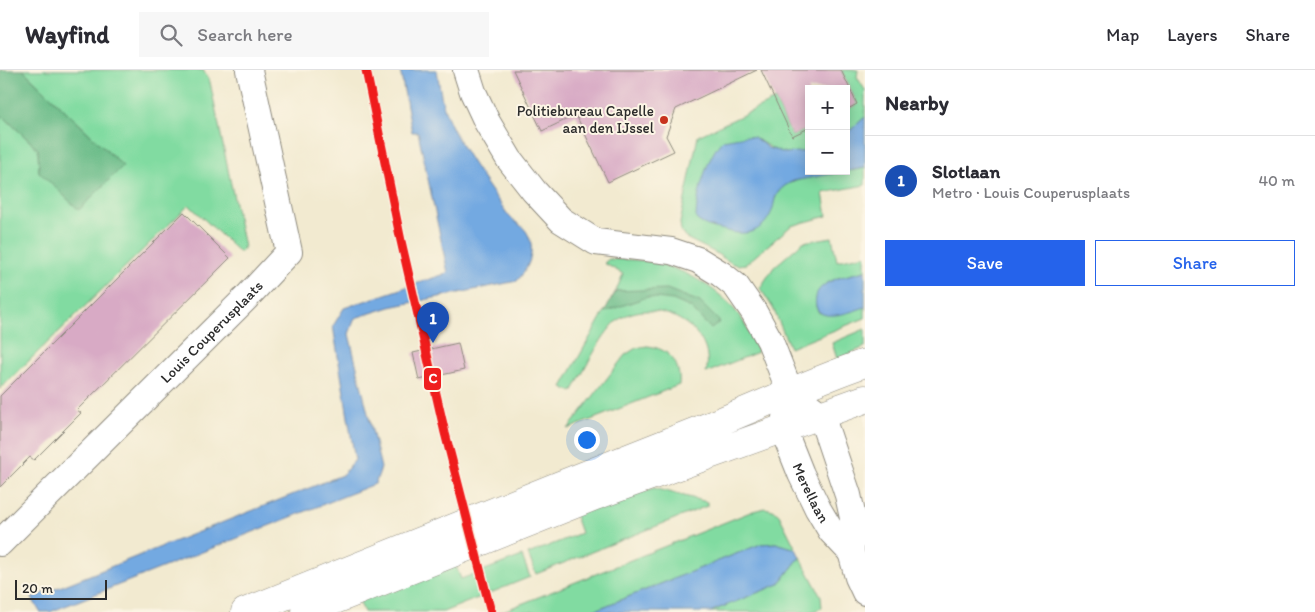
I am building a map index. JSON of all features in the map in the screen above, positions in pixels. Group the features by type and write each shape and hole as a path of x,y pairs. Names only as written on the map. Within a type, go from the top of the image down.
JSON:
{"street":[{"name":"Louis Couperusplaats","path":"0,543 247,297 289,252 249,70"},
{"path":"466,70 473,92 487,122 510,159 534,191 561,220 596,242 671,251 698,260 721,274 736,286 754,312 770,341 790,392 820,416"},
{"path":"258,611 502,508 865,363"},
{"path":"783,429 790,392"},
{"path":"305,612 595,496 865,399"},
{"name":"Merellaan","path":"820,416 848,495 853,518 851,552 865,592"},
{"name":"Merellaan","path":"783,429 800,474 818,509 831,531 851,552"}],"green space":[{"path":"0,70 23,70 123,166 79,210 39,172 38,149 3,116 0,119"},
{"path":"23,70 203,70 210,82 244,247 240,253 189,205 0,389 0,119 3,116 38,149 39,172 123,166"},
{"path":"841,70 858,70 857,77 865,90 865,117 850,130 850,108 857,104 850,85 848,85"},
{"path":"775,100 792,136 805,130 805,151 780,152 754,137 723,140 708,165 772,209 774,200 782,188 809,177 850,175 850,170 865,168 865,185 823,193 827,216 791,226 746,264 733,264 686,238 681,231 680,223 698,136"},
{"path":"832,237 837,261 865,255 865,271 837,278 816,298 816,307 819,313 865,307 865,318 790,348 773,308 760,288 774,267 803,242"},
{"path":"609,259 640,260 664,265 703,282 735,310 743,321 758,352 706,373 707,356 702,342 692,329 679,319 664,313 647,311 631,313 617,321 604,336 572,392 562,387 616,291 623,274 604,263"},
{"path":"667,289 700,302 720,322 711,329 691,308 673,300 647,297 604,312 616,291"},
{"path":"865,329 865,347 837,359 832,343"},
{"path":"647,346 662,350 672,358 678,370 679,385 568,429 625,355 636,348"},
{"path":"654,488 707,502 707,506 536,574 528,554 581,533 574,513"},
{"path":"765,508 778,513 796,549 776,543 761,544 590,612 501,612 753,511"},
{"path":"522,556 530,577 443,612 364,612 359,601 454,561 461,579"},
{"path":"800,557 821,596 822,608 811,612 710,612 779,584"}],"water":[{"path":"400,70 437,70 443,104 454,131 479,173 509,217 527,232 531,244 531,255 523,273 517,281 390,307 355,318 349,334 381,468 375,484 50,612 40,612 32,598 342,475 355,460 333,326 344,308 448,273 418,132 412,132"},
{"path":"865,117 865,168 850,171 850,130"},
{"path":"746,136 754,137 768,148 785,153 805,151 805,175 826,175 793,181 786,185 779,191 775,198 773,209 764,224 758,229 746,233 732,232 706,225 696,219 698,199 707,166 723,140"},
{"path":"865,271 865,307 838,315 824,314 819,311 816,306 816,298 818,291 822,287 840,278"},
{"path":"776,543 796,549 800,557 779,584 710,612 590,612 761,544"}],"building":[{"path":"513,70 757,70 676,109 666,136 674,151 608,182 576,115 542,131"},
{"path":"761,70 841,70 848,85 805,85 805,130 792,136"},
{"path":"850,89 857,104 850,108"},
{"path":"184,212 230,258 77,410 81,413 34,460 30,457 0,487 0,396"},
{"path":"458,343 464,370 419,380 413,353"}],"transit line":[{"name":"C","path":"366,70 401,241 445,433 491,612"}],"place":[{"name":"Politiebureau Capelle aan den IJssel","path":"664,120"},
{"name":"Slotlaan","path":"433,343"}]}
